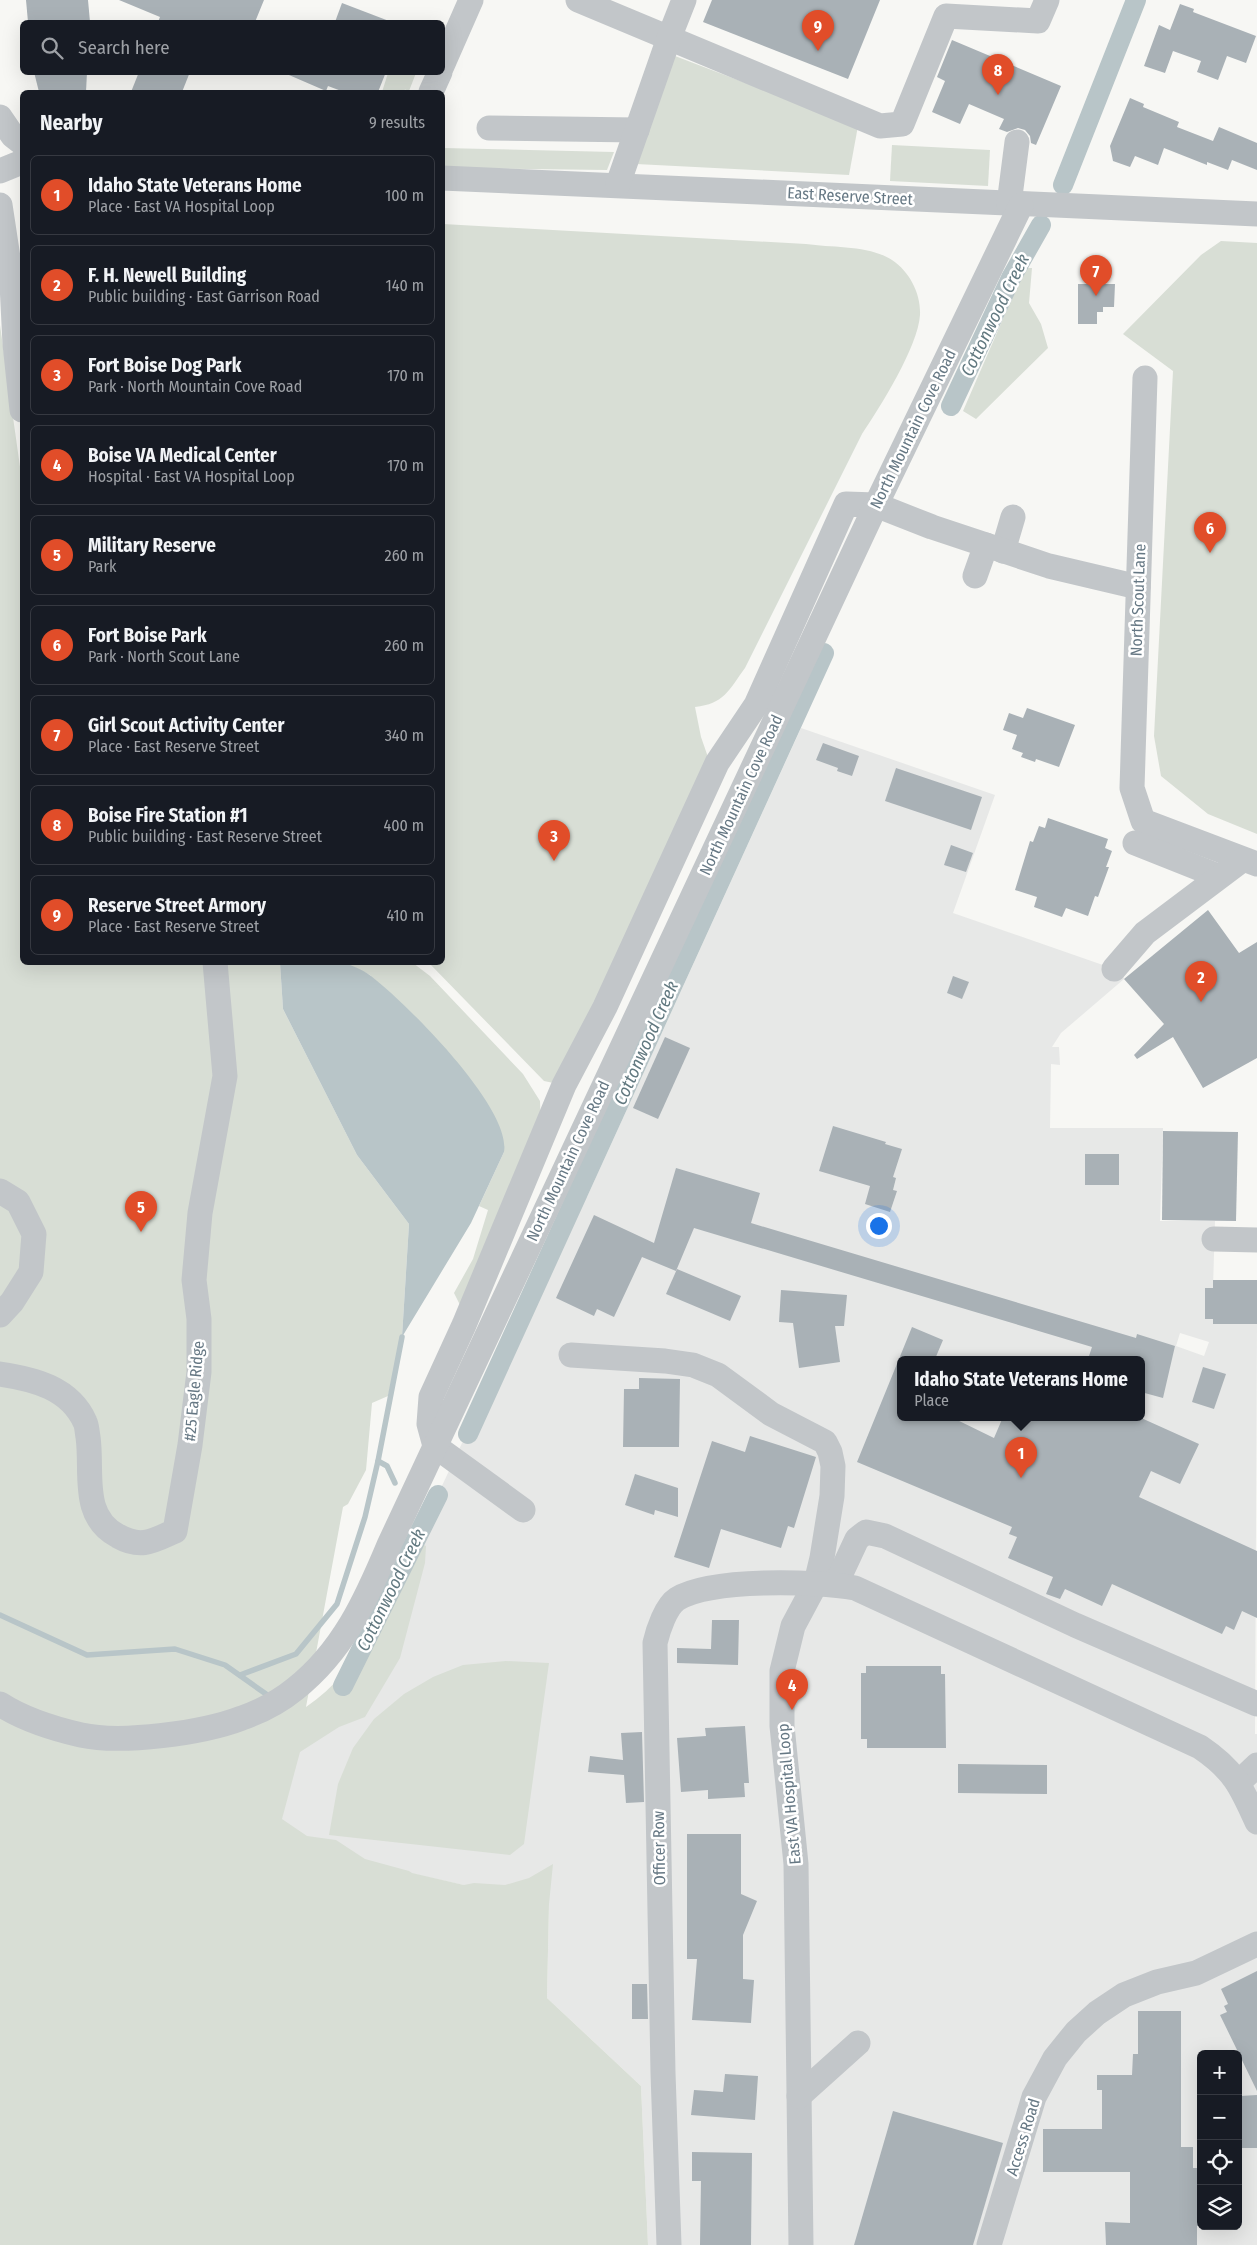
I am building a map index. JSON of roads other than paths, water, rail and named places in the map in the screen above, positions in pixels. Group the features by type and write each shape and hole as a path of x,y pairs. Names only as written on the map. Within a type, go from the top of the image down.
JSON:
{"street":[{"path":"445,59 470,0"},
{"path":"578,0 880,126 902,124 946,16 1038,21 1047,0"},
{"path":"618,184 684,0"},
{"path":"432,90 439,75"},
{"path":"0,117 13,136 20,141"},
{"path":"489,128 637,130"},
{"name":"North Mountain Cove Road","path":"0,1704 45,1724 82,1735 111,1738 148,1736 212,1726 241,1719 272,1706 295,1690 335,1650 350,1629 367,1598 435,1446 585,1123 780,714 1015,204 1017,142"},
{"path":"0,171 20,163"},
{"name":"East Reserve Street","path":"445,178 618,184 1257,214"},
{"path":"0,205 12,284 20,391"},
{"name":"North Scout Lane","path":"1139,832 1132,788 1145,378"},
{"path":"523,1510 435,1446 429,1424 431,1397 464,1325 561,1092 606,1007 717,763 756,705 846,504 876,505 932,528 1049,566 1138,587"},
{"path":"975,576 995,548 1013,517"},
{"path":"756,705 780,714"},
{"path":"1139,832 1249,862"},
{"path":"1139,832 1218,876"},
{"path":"1114,969 1145,933 1218,876 1249,862"},
{"name":"#25 Eagle Ridge","path":"0,1374 29,1378 65,1394 86,1422 90,1455 89,1486 93,1511 110,1532 130,1543 152,1542 175,1531 190,1445 199,1372 199,1319 194,1280 200,1213 225,1076 215,965"},
{"path":"0,1191 18,1202 34,1234 31,1272 12,1302 0,1315"},
{"path":"1214,1239 1257,1240"},
{"path":"571,1355 693,1364 718,1375 771,1414 811,1433 825,1442 830,1452 833,1466 826,1583"},
{"path":"826,1583 857,1539 866,1532 885,1536 1075,1625 1257,1704"},
{"name":"Officer Row","path":"669,2245 663,2073 655,1643 660,1625 675,1600 696,1590 755,1583 826,1583"},
{"path":"826,1583 855,1588 1180,1736 1222,1762 1238,1783 1257,1822"},
{"name":"East VA Hospital Loop","path":"801,2245 796,1864 782,1726 782,1671 793,1626 826,1583"},
{"path":"1238,1783 1257,1765"},
{"name":"Access Road","path":"990,2245 1034,2097 1055,2058 1076,2032 1097,2013 1124,1995 1157,1982 1196,1973 1257,1944"},
{"path":"799,2096 858,2043"}],"waterway":[{"path":"1063,185 1136,0"},
{"name":"Cottonwood Creek","path":"951,406 1011,278 1041,225"},
{"name":"Cottonwood Creek","path":"468,1434 824,653"},
{"path":"395,1483 387,1466 378,1461 402,1337"},
{"path":"240,1675 296,1654 337,1604 365,1517 378,1461"},
{"name":"Cottonwood Creek","path":"343,1686 438,1495"},
{"name":"Cottonwood Creek","path":"0,1615 87,1655 175,1649 225,1665 266,1694"}],"place":[{"name":"Reserve Street Armory","path":"818,51"},
{"name":"Boise Fire Station #1","path":"998,95"},
{"name":"Girl Scout Activity Center","path":"1096,296"},
{"name":"Fort Boise Park","path":"1210,553"},
{"name":"Fort Boise Dog Park","path":"554,861"},
{"name":"F. H. Newell Building","path":"1201,1002"},
{"name":"Military Reserve","path":"141,1232"},
{"name":"Idaho State Veterans Home","path":"1021,1478"},
{"name":"Boise VA Medical Center","path":"792,1710"}]}
